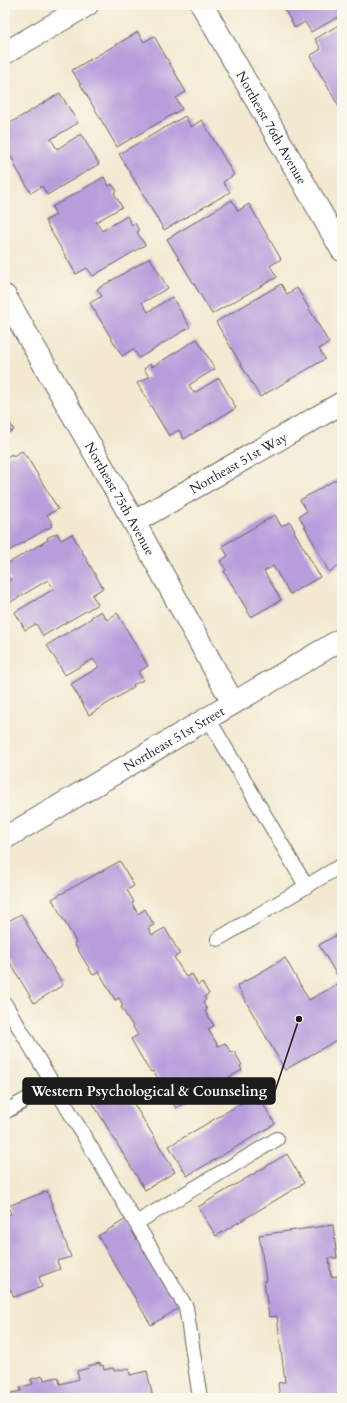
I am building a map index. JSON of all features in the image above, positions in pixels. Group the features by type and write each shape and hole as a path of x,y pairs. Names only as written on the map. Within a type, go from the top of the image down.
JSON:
{"street":[{"path":"5,53 87,5"},
{"name":"Northeast 76th Avenue","path":"202,5 342,250"},
{"name":"Northeast 75th Avenue","path":"5,296 134,522 233,703"},
{"name":"Northeast 51st Way","path":"134,522 342,403"},
{"name":"Northeast 51st Street","path":"5,838 342,639"}],"lane":[{"path":"208,718 306,886"},
{"path":"218,939 342,865"},
{"path":"5,1004 186,1307 200,1398"},
{"path":"5,1112 53,1084"},
{"path":"136,1223 277,1139"}],"building":[{"path":"282,5 342,5 342,15 311,32 305,22 295,28"},
{"path":"342,23 342,112 310,56 321,49 315,39"},
{"path":"138,32 144,42 154,36 186,92 176,98 182,109 117,147 72,70"},
{"path":"60,93 78,123 51,139 52,141 57,149 81,134 99,164 47,195 42,186 31,193 5,147 5,136 11,132 7,125"},
{"path":"185,116 191,127 202,120 234,175 223,182 230,192 164,230 119,154"},
{"path":"104,177 109,186 112,184 117,191 114,193 122,207 96,222 102,231 127,216 132,225 135,223 139,231 137,232 145,245 93,276 87,268 76,274 45,221 56,215 52,207"},
{"path":"232,200 238,211 249,204 281,259 270,266 277,277 212,314 167,239"},
{"path":"150,258 168,288 142,303 148,312 172,297 190,327 139,358 133,349 122,356 90,303 102,296 97,289"},
{"path":"281,284 287,294 297,288 329,343 319,349 325,359 260,397 216,322"},
{"path":"197,339 215,369 189,385 194,393 219,378 236,408 184,439 179,430 169,436 137,383 149,377 144,369 150,364 152,367"},
{"path":"5,415 14,430 5,435"},
{"path":"22,451 58,509 47,515 52,523 50,524 52,526 5,553 5,513 9,510 5,503 5,458"},
{"path":"342,476 342,564 329,572 299,516 307,511 300,500"},
{"path":"275,515 281,526 290,522 320,577 290,594 273,566 264,571 281,600 251,617 224,571 226,570 220,561 228,556 222,546"},
{"path":"57,533 61,540 72,534 103,588 92,595 98,604 43,636 36,624 25,630 15,612 54,589 48,580 9,603 5,596 5,584 11,580 5,571 5,565 48,540 47,538"},
{"path":"101,611 107,620 117,613 148,666 138,672 143,680 133,685 134,687 89,715 71,684 99,667 93,659 65,675 47,645"},
{"path":"120,861 134,886 127,890 134,902 132,903 138,914 145,909 154,925 148,928 152,935 165,928 180,954 174,957 186,977 192,974 198,985 202,982 209,994 204,997 206,1000 203,1002 207,1010 205,1011 214,1026 208,1029 218,1046 225,1043 231,1053 234,1051 242,1065 240,1066 242,1070 176,1108 172,1101 169,1102 157,1081 159,1080 153,1071 151,1072 147,1067 131,1039 138,1035 121,1007 123,1006 119,998 115,1000 99,972 93,975 74,943 76,942 52,899"},
{"path":"21,914 63,985 34,1003 5,954 5,923"},
{"path":"342,932 342,1037 285,1070 237,986 285,958 309,1000 341,982 319,945"},
{"path":"122,1084 175,1172 145,1190 92,1102"},
{"path":"257,1094 275,1124 187,1176 169,1146"},
{"path":"287,1154 304,1183 216,1236 198,1207"},
{"path":"47,1191 71,1257 57,1261 60,1269 39,1277 42,1287 14,1297 11,1290 5,1292 5,1216 11,1214 8,1206"},
{"path":"128,1218 181,1307 151,1325 98,1236"},
{"path":"333,1225 337,1258 329,1258 331,1277 338,1276 340,1289 342,1289 342,1398 280,1398 278,1383 285,1382 277,1316 269,1317 264,1281 266,1280 259,1235"},
{"path":"100,1363 100,1366 103,1365 104,1370 113,1368 114,1371 129,1368 130,1375 147,1371 153,1398 7,1398 6,1394 21,1391 20,1387 33,1384 31,1379 43,1376 44,1380 58,1377 60,1384 79,1379 77,1371"}],"place":[{"name":"Western Psychological & Counseling","path":"299,1019"}]}
